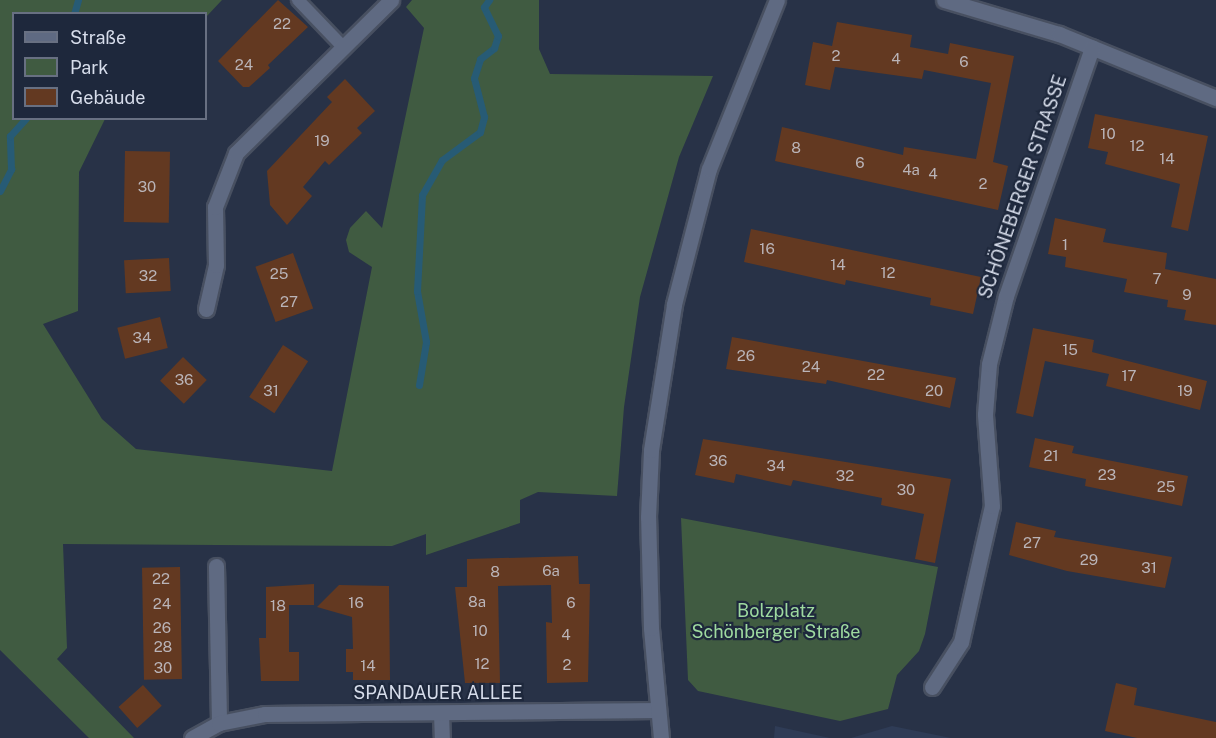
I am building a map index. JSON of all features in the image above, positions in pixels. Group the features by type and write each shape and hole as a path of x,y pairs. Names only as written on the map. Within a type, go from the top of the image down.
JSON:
{"street":[{"path":"206,309 214,286 215,207 236,153 391,0"},
{"path":"661,738 648,517 651,450 674,304 709,169 777,0"},
{"path":"944,0 1092,47 1216,98"},
{"name":"SCHÖNEBERGER STRASSE","path":"932,687 961,642 992,506 985,414 989,364 1006,296 1092,47"},
{"path":"216,566 219,723"},
{"name":"SPANDAUER ALLEE","path":"192,738 219,723 265,714 658,710"},
{"path":"441,713 441,738"}],"lane":[{"path":"298,0 343,47"}],"shaded area":[{"path":"775,726 830,738 774,738"},
{"path":"892,726 951,738 851,738"}],"green space":[{"path":"0,0 222,0 207,16 207,12 12,12 12,120 105,120 79,172 78,311 43,324 102,419 136,449 332,471 372,267 349,252 346,240 350,228 366,211 382,228 424,28 406,7 412,0 539,0 539,49 550,74 713,76 679,157 640,297 624,407 617,496 538,492 520,500 520,523 426,555 426,534 392,546 63,544 67,648 57,659 134,738 89,738 0,650"},
{"name":"Bolzplatz Schönberger Straße","path":"681,518 938,567 925,634 919,651 897,675 888,709 840,721 698,691 688,680"}],"building":[{"path":"278,0 308,27 268,65 270,68 249,87 243,87 218,61"},
{"path":"837,22 912,35 910,47 948,54 950,43 1014,56 993,162 1008,166 998,210 775,161 782,127 903,155 904,147 976,159 991,83 924,70 922,79 835,67 830,90 805,85 813,42 832,46"},
{"path":"345,79 375,111 357,128 362,133 329,165 325,161 303,187 312,196 287,225 270,205 267,171 332,102 327,97"},
{"path":"1095,114 1208,136 1188,231 1171,227 1180,184 1105,164 1108,152 1088,148"},
{"path":"125,151 170,152 169,223 124,222"},
{"path":"1055,218 1106,229 1103,242 1167,253 1165,269 1216,279 1216,325 1184,320 1186,310 1167,307 1168,300 1124,292 1127,279 1065,267 1066,257 1048,254"},
{"path":"751,229 981,277 973,314 930,305 931,298 846,280 845,285 744,262"},
{"path":"293,253 313,308 276,322 255,267"},
{"path":"169,258 171,291 126,293 124,260"},
{"path":"160,317 168,348 125,359 117,328"},
{"path":"1033,328 1094,340 1092,352 1207,381 1200,410 1106,386 1109,374 1045,361 1033,417 1016,413"},
{"path":"732,337 956,378 950,408 827,380 826,384 726,369"},
{"path":"283,345 308,361 274,413 249,397"},
{"path":"183,357 207,380 184,404 160,381"},
{"path":"1035,438 1074,446 1072,453 1188,476 1182,506 1085,486 1086,479 1029,467"},
{"path":"703,439 951,479 935,563 915,559 924,514 881,505 882,498 793,480 791,486 736,474 734,483 695,475"},
{"path":"1016,522 1056,531 1054,537 1172,557 1165,588 1067,571 1009,555"},
{"path":"578,556 579,584 590,584 588,682 547,683 546,622 552,623 551,585 498,586 500,683 465,683 455,587 467,587 467,559"},
{"path":"180,567 182,679 144,680 142,568"},
{"path":"314,584 314,605 289,605 289,652 299,652 299,681 261,681 259,638 266,638 266,587"},
{"path":"339,585 389,586 390,680 353,680 353,672 346,672 346,649 353,649 352,617 317,607"},
{"path":"1116,683 1137,688 1134,705 1216,722 1216,738 1137,738 1105,731"},
{"path":"143,685 162,706 137,728 118,707"}],"waterway":[{"path":"75,12 78,0"},
{"path":"419,385 426,342 417,291 422,195 442,160 480,132 484,117 474,78 480,59 494,48 498,36 484,7 489,0"},
{"path":"0,191 11,169 10,136 24,120"}]}
